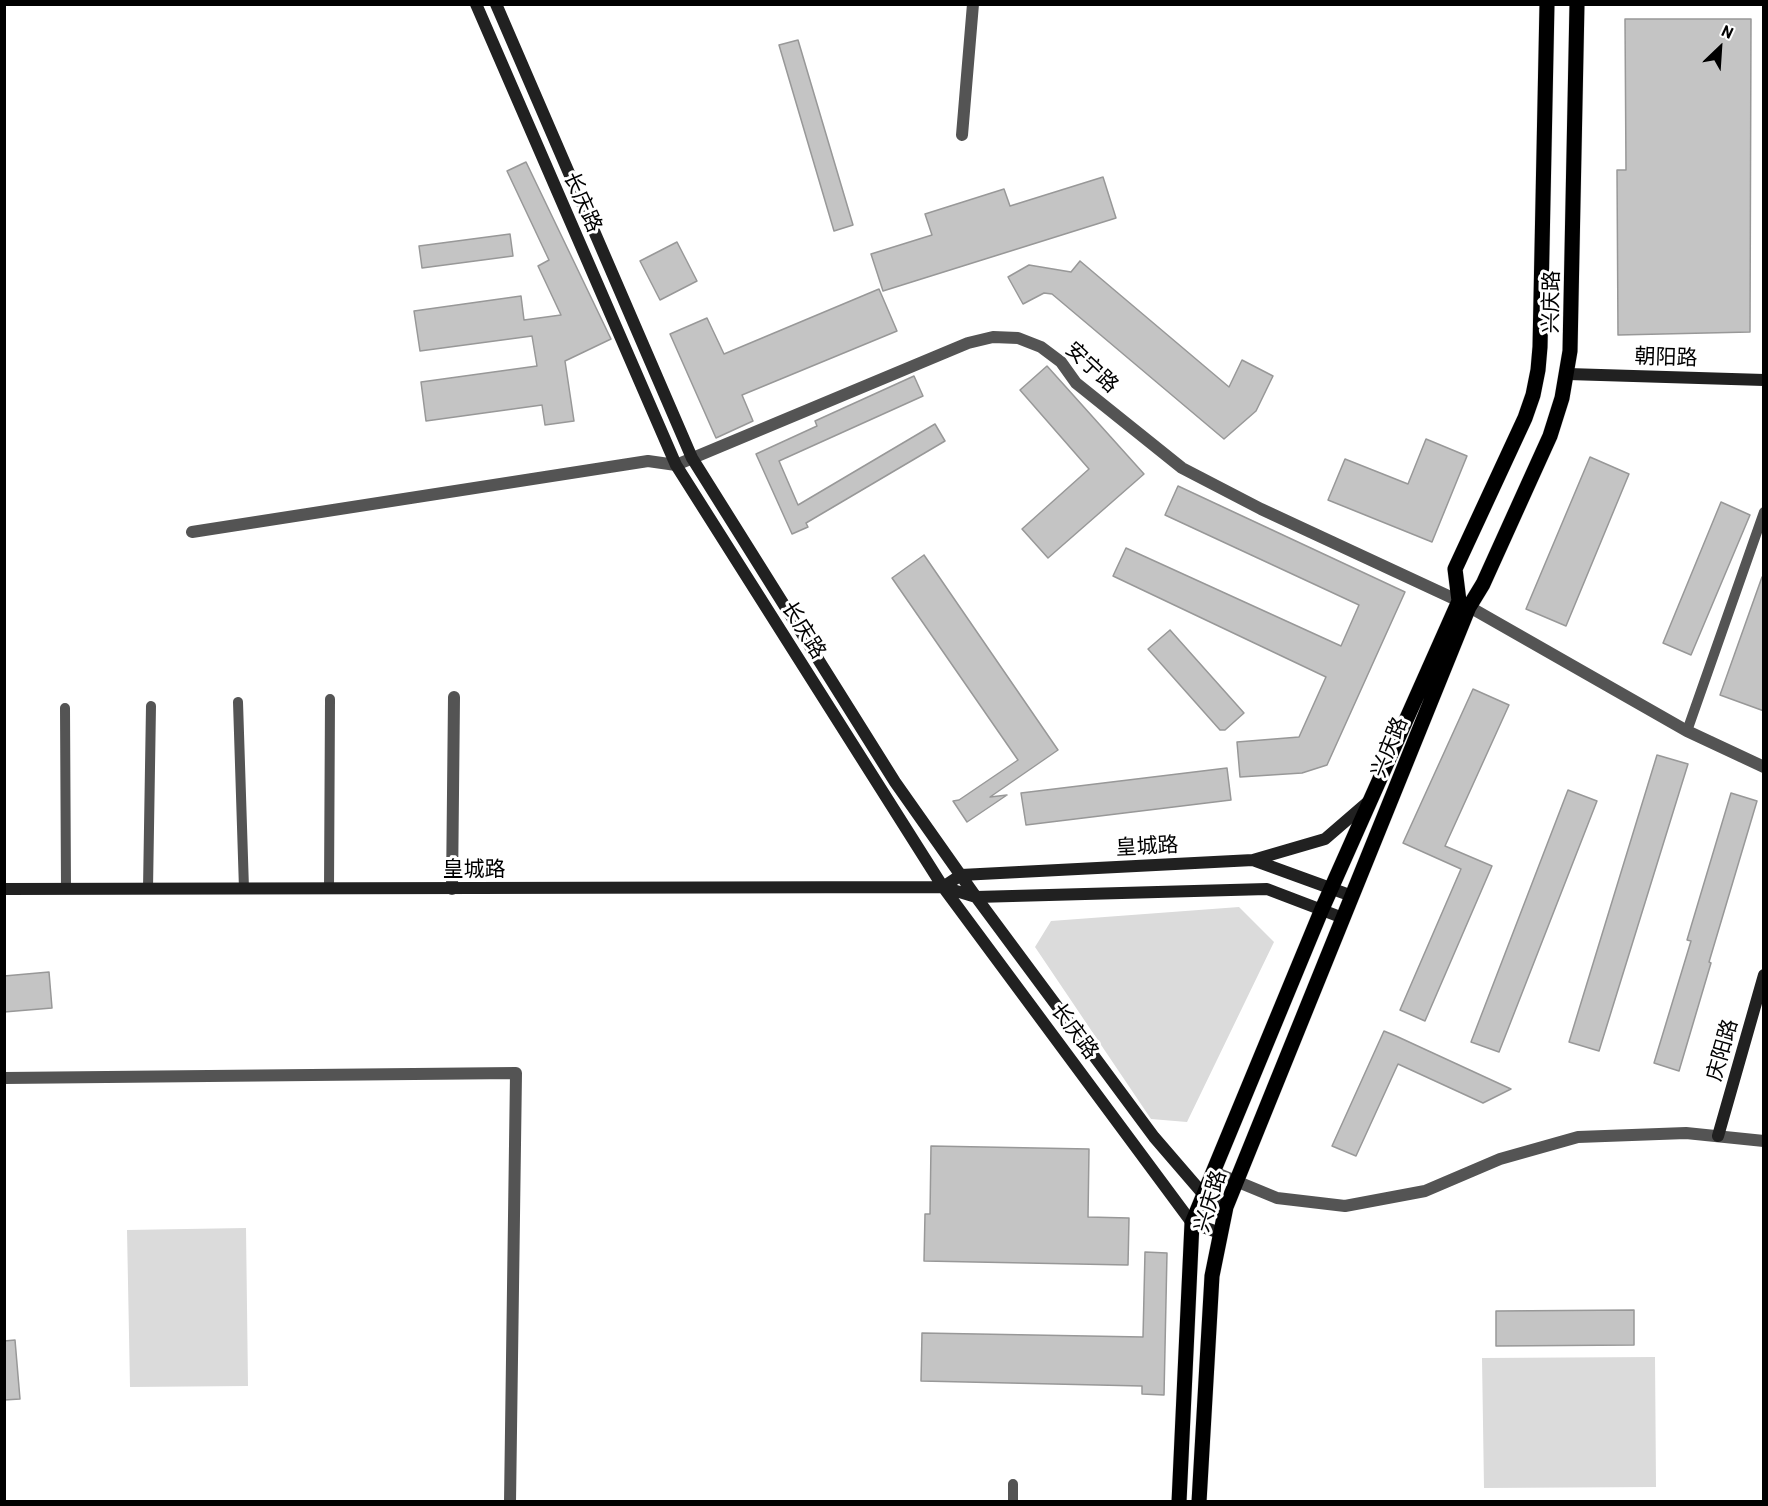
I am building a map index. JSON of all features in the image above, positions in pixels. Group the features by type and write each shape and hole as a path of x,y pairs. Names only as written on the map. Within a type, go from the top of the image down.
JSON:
{"main road":[{"name":"长庆路","path":"476,4 676,465 943,887 1192,1223"},
{"path":"496,4 692,458 895,782 976,897 1154,1137 1204,1195 1226,1207"},
{"name":"兴庆路","path":"1199,1502 1212,1276 1226,1207 1352,896 1464,604 1455,568 1525,418 1533,395 1538,370 1547,4"},
{"name":"兴庆路","path":"1192,1223 1322,909 1372,798 1464,604 1483,584 1550,436 1568,370 1572,309 1577,4"},
{"name":"朝阳路","path":"1568,370 1764,372"},
{"name":"朝阳路","path":"1568,370 1764,380"},
{"path":"1253,860 1325,839 1372,798"},
{"name":"皇城路","path":"961,875 1253,860 1352,896"},
{"path":"943,887 961,875"},
{"name":"皇城路","path":"4,889 943,887 976,897 1267,889 1343,918"},
{"name":"庆阳路","path":"1718,1136 1764,975"},
{"path":"1179,1502 1192,1223 1220,1233"}],"street":[{"path":"962,135 973,4"},
{"name":"安宁路","path":"676,465 968,343 993,337 1018,338 1041,347 1061,362 1076,383 1182,468 1261,510 1464,604 1687,731 1764,767"},
{"path":"192,532 648,461 676,465"},
{"path":"452,889 454,697"},
{"path":"4,1078 516,1073 510,1502"},
{"path":"1214,1172 1277,1198 1345,1206 1425,1191 1500,1159 1578,1137 1686,1133 1764,1141"}],"lane":[{"path":"1687,731 1764,512"},
{"path":"329,889 330,699"},
{"path":"238,702 244,889"},
{"path":"148,889 151,706"},
{"path":"65,708 66,889"},
{"path":"1013,1484 1013,1502"}],"shaded area":[{"path":"1239,907 1274,942 1187,1122 1151,1119 1035,947 1051,921"},
{"path":"246,1228 248,1386 130,1387 127,1230"},
{"path":"1655,1357 1656,1487 1484,1488 1482,1358"}],"building":[{"path":"1625,19 1751,19 1750,332 1618,335 1617,170 1626,170"},
{"path":"798,40 853,225 834,231 779,45"},
{"path":"526,162 611,339 565,361 574,421 545,425 542,405 426,421 421,382 537,366 532,336 420,351 414,311 521,296 524,320 561,315 538,266 549,260 507,171"},
{"path":"1103,177 1116,218 883,291 871,254 932,235 925,214 1004,189 1010,206"},
{"path":"510,234 513,256 422,268 419,246"},
{"path":"677,242 697,281 660,300 640,261"},
{"path":"1080,261 1229,387 1242,360 1273,376 1256,411 1224,439 1052,294 1044,293 1023,304 1008,277 1029,265 1071,272"},
{"path":"879,289 897,331 742,395 753,421 716,438 670,334 707,318 724,354"},
{"path":"1047,366 1144,474 1048,558 1022,529 1089,469 1020,390"},
{"path":"914,376 923,396 779,461 798,505 935,424 945,441 806,523 808,527 792,534 756,454 817,426 815,421"},
{"path":"1426,439 1467,456 1432,542 1328,500 1345,459 1408,484"},
{"path":"1590,457 1629,474 1566,626 1526,609"},
{"path":"1178,486 1405,592 1327,765 1302,773 1240,777 1237,742 1299,737 1326,677 1113,576 1126,548 1341,646 1359,605 1165,515"},
{"path":"1721,502 1750,515 1691,655 1663,643"},
{"path":"924,555 1058,750 990,797 1007,795 967,822 953,801 959,800 1018,760 892,578"},
{"path":"1762,577 1764,578 1764,711 1720,695"},
{"path":"1170,630 1244,713 1225,730 1220,730 1148,649"},
{"path":"1473,689 1509,705 1445,846 1492,866 1425,1021 1400,1010 1461,869 1403,843"},
{"path":"1657,755 1688,764 1599,1051 1569,1042"},
{"path":"1227,768 1231,800 1026,825 1021,793"},
{"path":"1568,790 1597,801 1499,1052 1471,1042"},
{"path":"1731,793 1757,801 1679,1071 1654,1063 1691,941 1687,940"},
{"path":"49,972 52,1008 4,1012 4,976"},
{"path":"1384,1031 1511,1089 1483,1103 1398,1064 1356,1156 1332,1146"},
{"path":"931,1146 1089,1149 1088,1217 1129,1218 1128,1265 924,1261 925,1214 930,1214"},
{"path":"1145,1252 1167,1253 1164,1395 1142,1394 1142,1386 921,1381 922,1333 1143,1337"},
{"path":"1634,1310 1634,1345 1496,1346 1496,1311"},
{"path":"15,1340 20,1399 4,1400 4,1341"}]}
